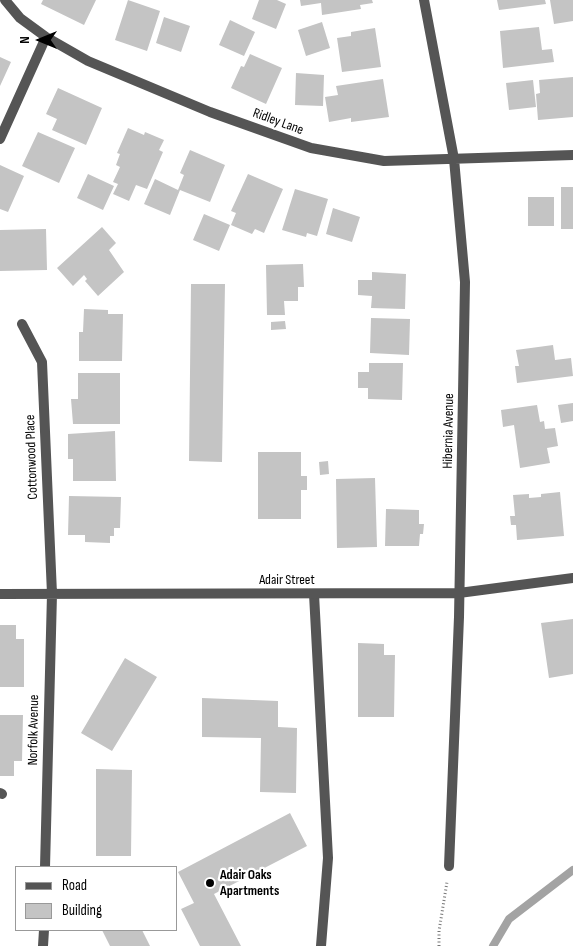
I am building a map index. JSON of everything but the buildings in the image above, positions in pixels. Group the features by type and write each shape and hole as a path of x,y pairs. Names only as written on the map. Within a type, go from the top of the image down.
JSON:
{"street":[{"name":"Ridley Lane","path":"5,0 20,18 46,37 88,61 210,112 311,148 384,161 573,155"},
{"name":"Hibernia Avenue","path":"424,0 454,159 465,282 459,593 449,866"},
{"path":"0,140 46,37"},
{"name":"Cottonwood Place","path":"22,324 42,362 52,594"},
{"name":"Adair Street","path":"0,594 459,593 573,578"},
{"name":"Norfolk Avenue","path":"45,866 52,594"},
{"path":"314,594 328,858 321,946"},
{"path":"43,946 44,931"}],"path":[{"path":"439,946 439,931 449,866"}],"waterway":[{"path":"493,946 509,919 573,870"}],"place":[{"name":"Adair Oaks Apartments","path":"210,883"}]}
